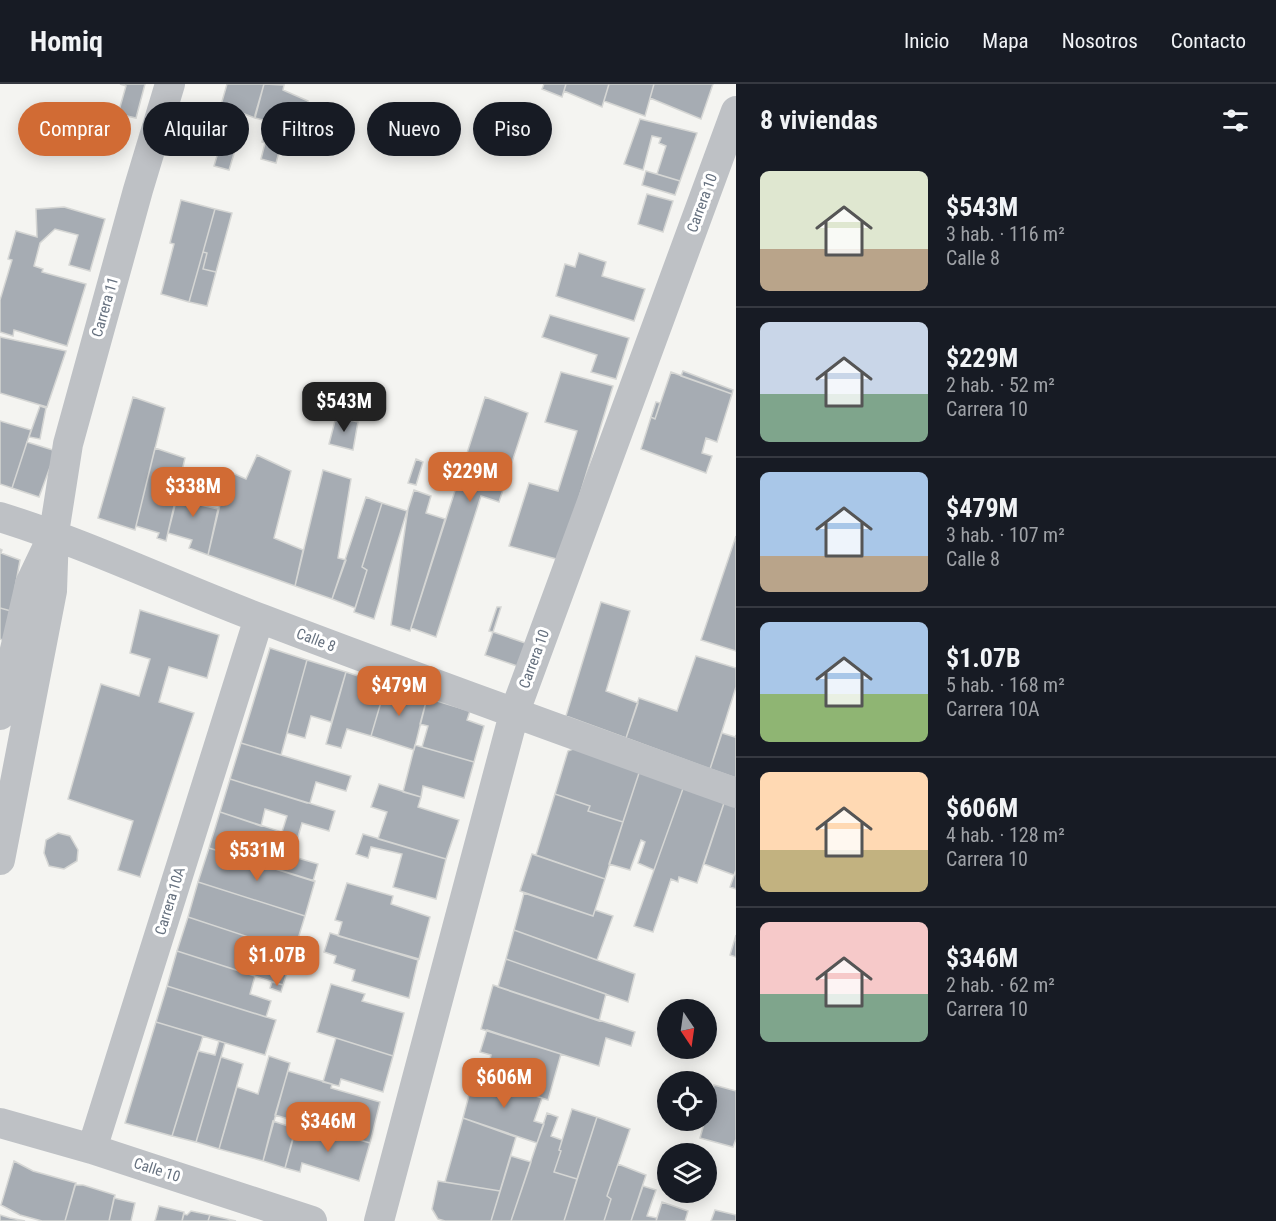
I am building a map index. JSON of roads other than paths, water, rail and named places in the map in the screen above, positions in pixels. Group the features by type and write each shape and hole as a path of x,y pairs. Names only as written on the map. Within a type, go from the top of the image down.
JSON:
{"street":[{"name":"Carrera 11","path":"0,860 52,591 54,534 71,433 138,190 170,84"},
{"name":"Carrera 10","path":"379,1221 514,714 736,111"},
{"name":"Calle 8","path":"0,517 54,534 259,618 514,714 736,793"},
{"name":"Carrera 11","path":"0,715 30,584 54,534"},
{"name":"Carrera 10A","path":"92,1149 259,618"},
{"name":"Calle 10","path":"0,1122 92,1149 312,1221"}]}
